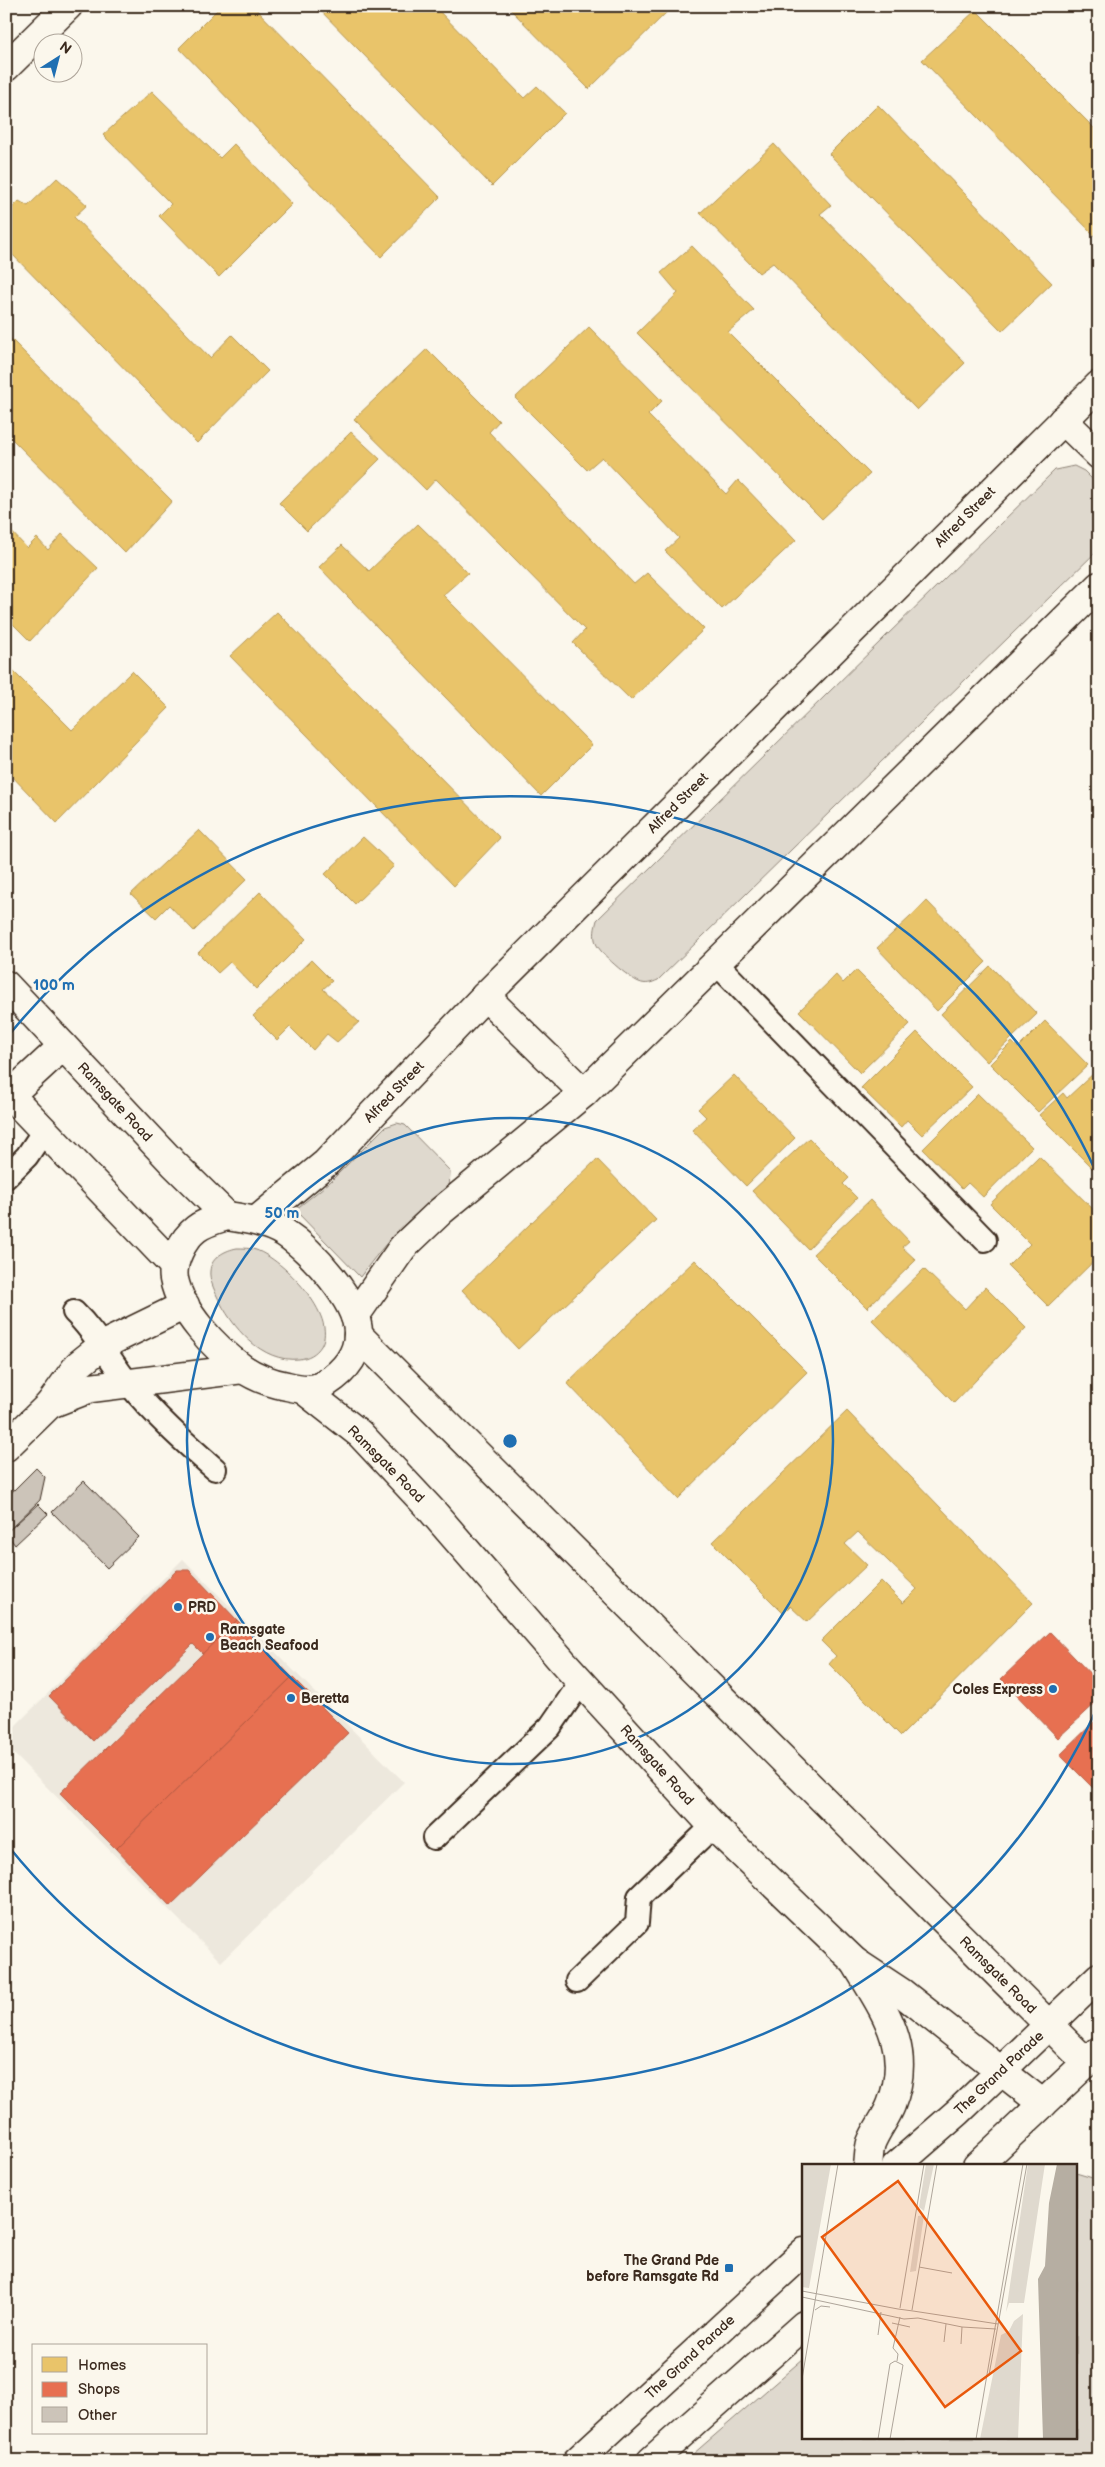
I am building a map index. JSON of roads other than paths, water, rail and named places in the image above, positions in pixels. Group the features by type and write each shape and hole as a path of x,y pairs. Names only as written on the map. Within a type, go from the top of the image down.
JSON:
{"main road":[{"path":"6,67 68,6"},
{"name":"Alfred Street","path":"257,1220 326,1163 486,996 1099,385"},
{"path":"1063,420 1099,456"},
{"path":"357,1325 338,1288 315,1258 284,1232 257,1220 228,1216 196,1229 182,1246 174,1266 174,1279 185,1305 220,1349 243,1368 269,1382 304,1390 324,1385 351,1360 357,1325 403,1247 442,1211 584,1093 1099,586"},
{"name":"Ramsgate Road","path":"6,985 174,1164 228,1216"},
{"path":"486,996 584,1093"},
{"path":"63,1046 9,1092 174,1266"},
{"path":"6,1447 50,1404 78,1365 103,1345 185,1305"},
{"name":"Ramsgate Road","path":"357,1325 1050,2025 1093,2057"},
{"path":"50,1404 91,1388 243,1368"},
{"name":"Ramsgate Road","path":"304,1390 360,1434 434,1512 582,1682 713,1826 855,1962 902,1993 1043,2104"},
{"path":"855,1962 887,2017 898,2044 899,2072 897,2087 890,2107 870,2144 868,2164"},
{"name":"The Grand Parade","path":"898,2164 958,2112 1099,1977"},
{"path":"979,2164 1093,2057"},
{"name":"The Grand Parade","path":"577,2461 802,2254"},
{"path":"651,2461 802,2327"}],"lane":[{"path":"716,963 985,1240"},
{"path":"6,1177 27,1156 44,1129"},
{"path":"74,1312 103,1345 127,1382 168,1428 215,1469"},
{"path":"434,1838 550,1727 582,1682"},
{"path":"577,1981 637,1923 639,1897 713,1826"}],"place":[{"name":"PRD","path":"178,1607"},
{"name":"Ramsgate Beach Seafood","path":"210,1637"},
{"name":"Coles Express","path":"1053,1689"},
{"name":"Beretta","path":"291,1698"},
{"name":"The Grand Pde before Ramsgate Rd","path":"729,2268"}]}
